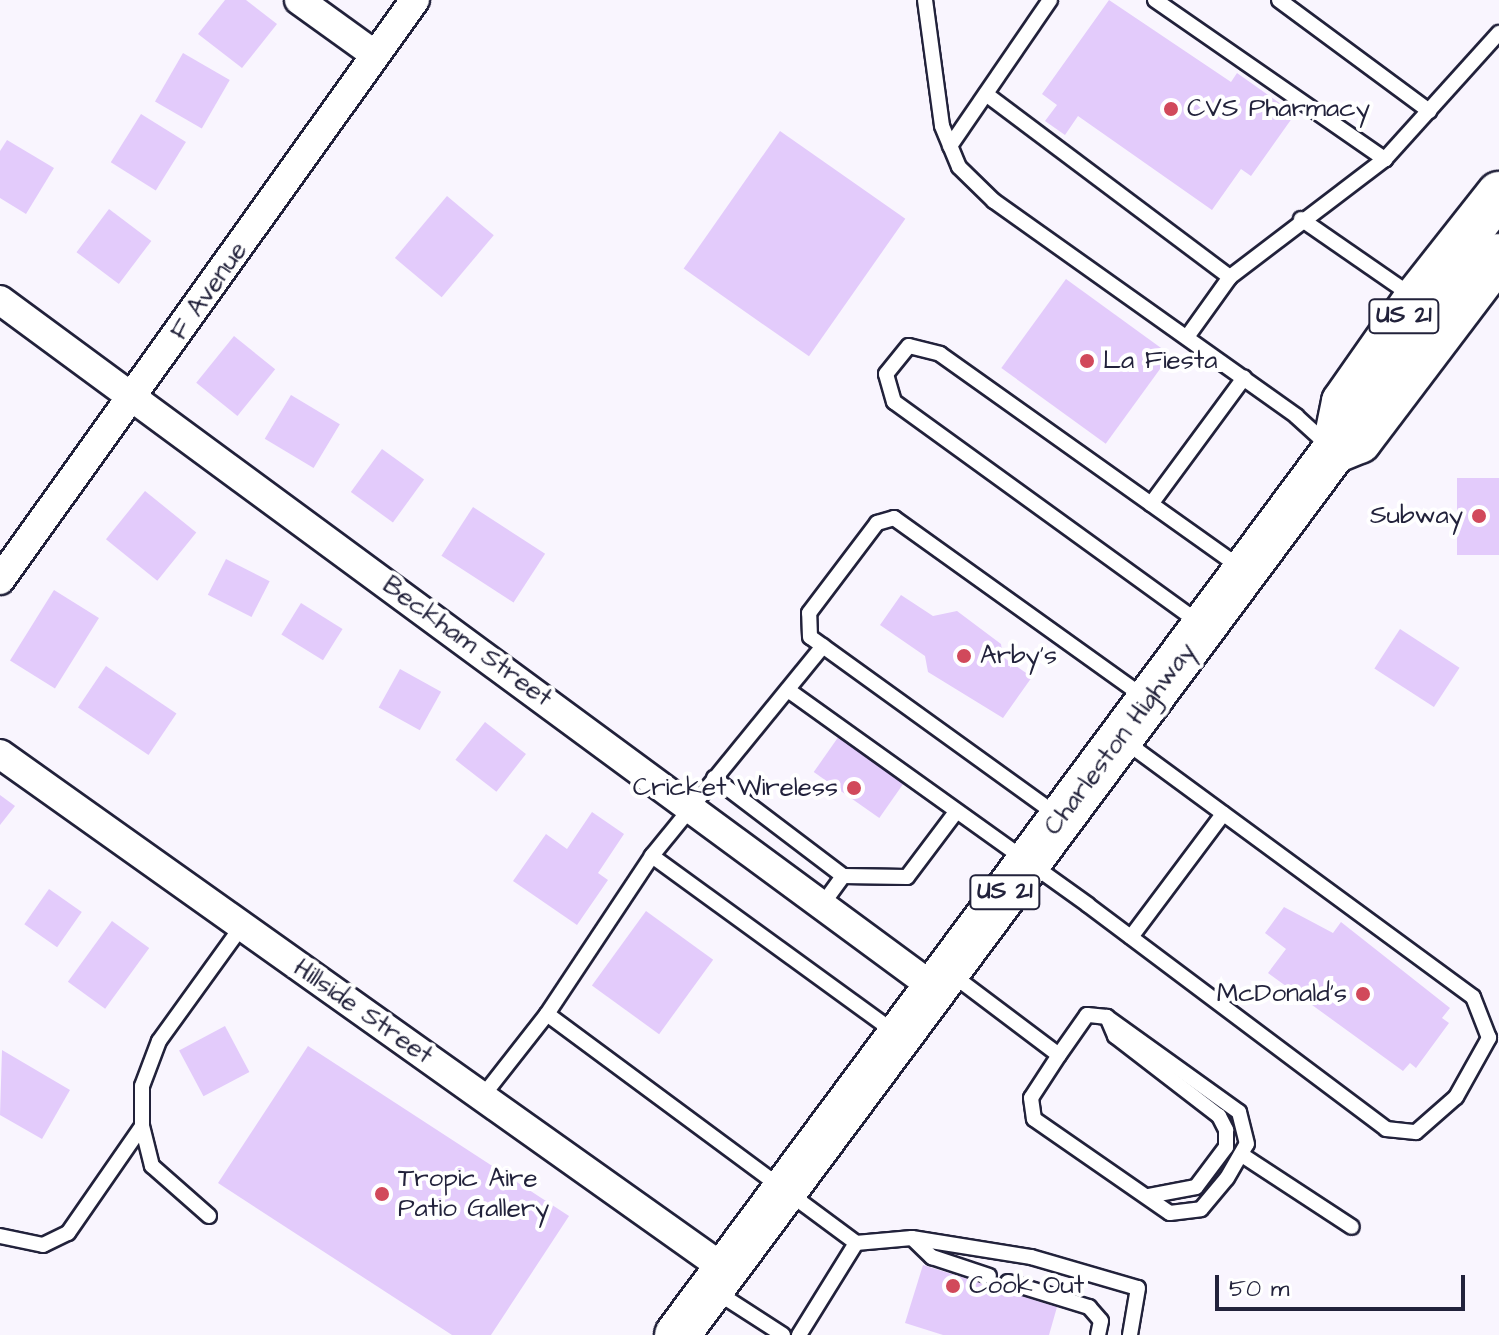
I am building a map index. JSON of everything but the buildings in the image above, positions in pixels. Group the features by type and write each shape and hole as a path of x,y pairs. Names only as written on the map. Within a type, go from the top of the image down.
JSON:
{"main road":[{"name":"Charleston Highway","path":"677,1335 1334,451 1344,402 1416,299 1499,194"},
{"name":"Charleston Highway","path":"1334,451 1359,441 1499,256"}],"street":[{"path":"299,0 374,54"},
{"name":"F Avenue","path":"0,580 134,397 415,0"},
{"name":"Beckham Street","path":"0,300 822,905 940,978"},
{"name":"Hillside Street","path":"0,754 482,1097 718,1279"}],"lane":[{"path":"925,0 942,126 959,167 994,201 1244,378 1334,451"},
{"path":"950,146 1050,0"},
{"path":"1155,0 1385,159"},
{"path":"1279,0 1429,111"},
{"path":"1187,337 1230,277 1301,219 1385,159 1499,33"},
{"path":"986,94 1230,277"},
{"path":"1301,219 1416,299"},
{"path":"1205,627 894,402 886,374 909,346 940,354 1246,572"},
{"path":"1151,504 1244,378"},
{"path":"1061,818 810,637 809,613 877,523 894,518 1149,701"},
{"path":"482,1097 547,1014 652,856 823,646"},
{"path":"788,690 1131,937 1386,1129 1416,1132 1456,1097 1489,1038 1473,997 1121,738"},
{"path":"714,778 843,876 907,877 956,812"},
{"path":"1131,937 1223,814"},
{"path":"652,856 898,1035"},
{"path":"822,905 843,876"},
{"path":"209,1216 152,1166 142,1126 142,1086 159,1041 242,926"},
{"path":"940,978 1059,1055"},
{"path":"547,1014 856,1243 912,1238 1031,1257 1138,1288 1130,1335"},
{"path":"1087,1015 1107,1017 1239,1112 1247,1144 1201,1209 1170,1213 1034,1119 1031,1098 1087,1015"},
{"path":"1107,1017 1115,1036 1219,1116 1226,1130 1226,1147 1196,1187 1148,1196"},
{"path":"0,1236 43,1245 68,1233 142,1126"},
{"path":"1242,1155 1352,1227"},
{"path":"912,1238 932,1257 989,1276"},
{"path":"799,1335 856,1243"},
{"path":"718,1279 783,1335"},
{"path":"1008,1282 1089,1307 1101,1321 1098,1335"}],"place":[{"name":"CVS Pharmacy","path":"1171,109"},
{"name":"La Fiesta","path":"1087,361"},
{"name":"Subway","path":"1479,516"},
{"name":"Arby's","path":"964,656"},
{"name":"Cricket Wireless","path":"854,788"},
{"name":"McDonald's","path":"1363,994"},
{"name":"Tropic Aire Patio Gallery","path":"382,1194"},
{"name":"Cook Out","path":"953,1286"}]}
